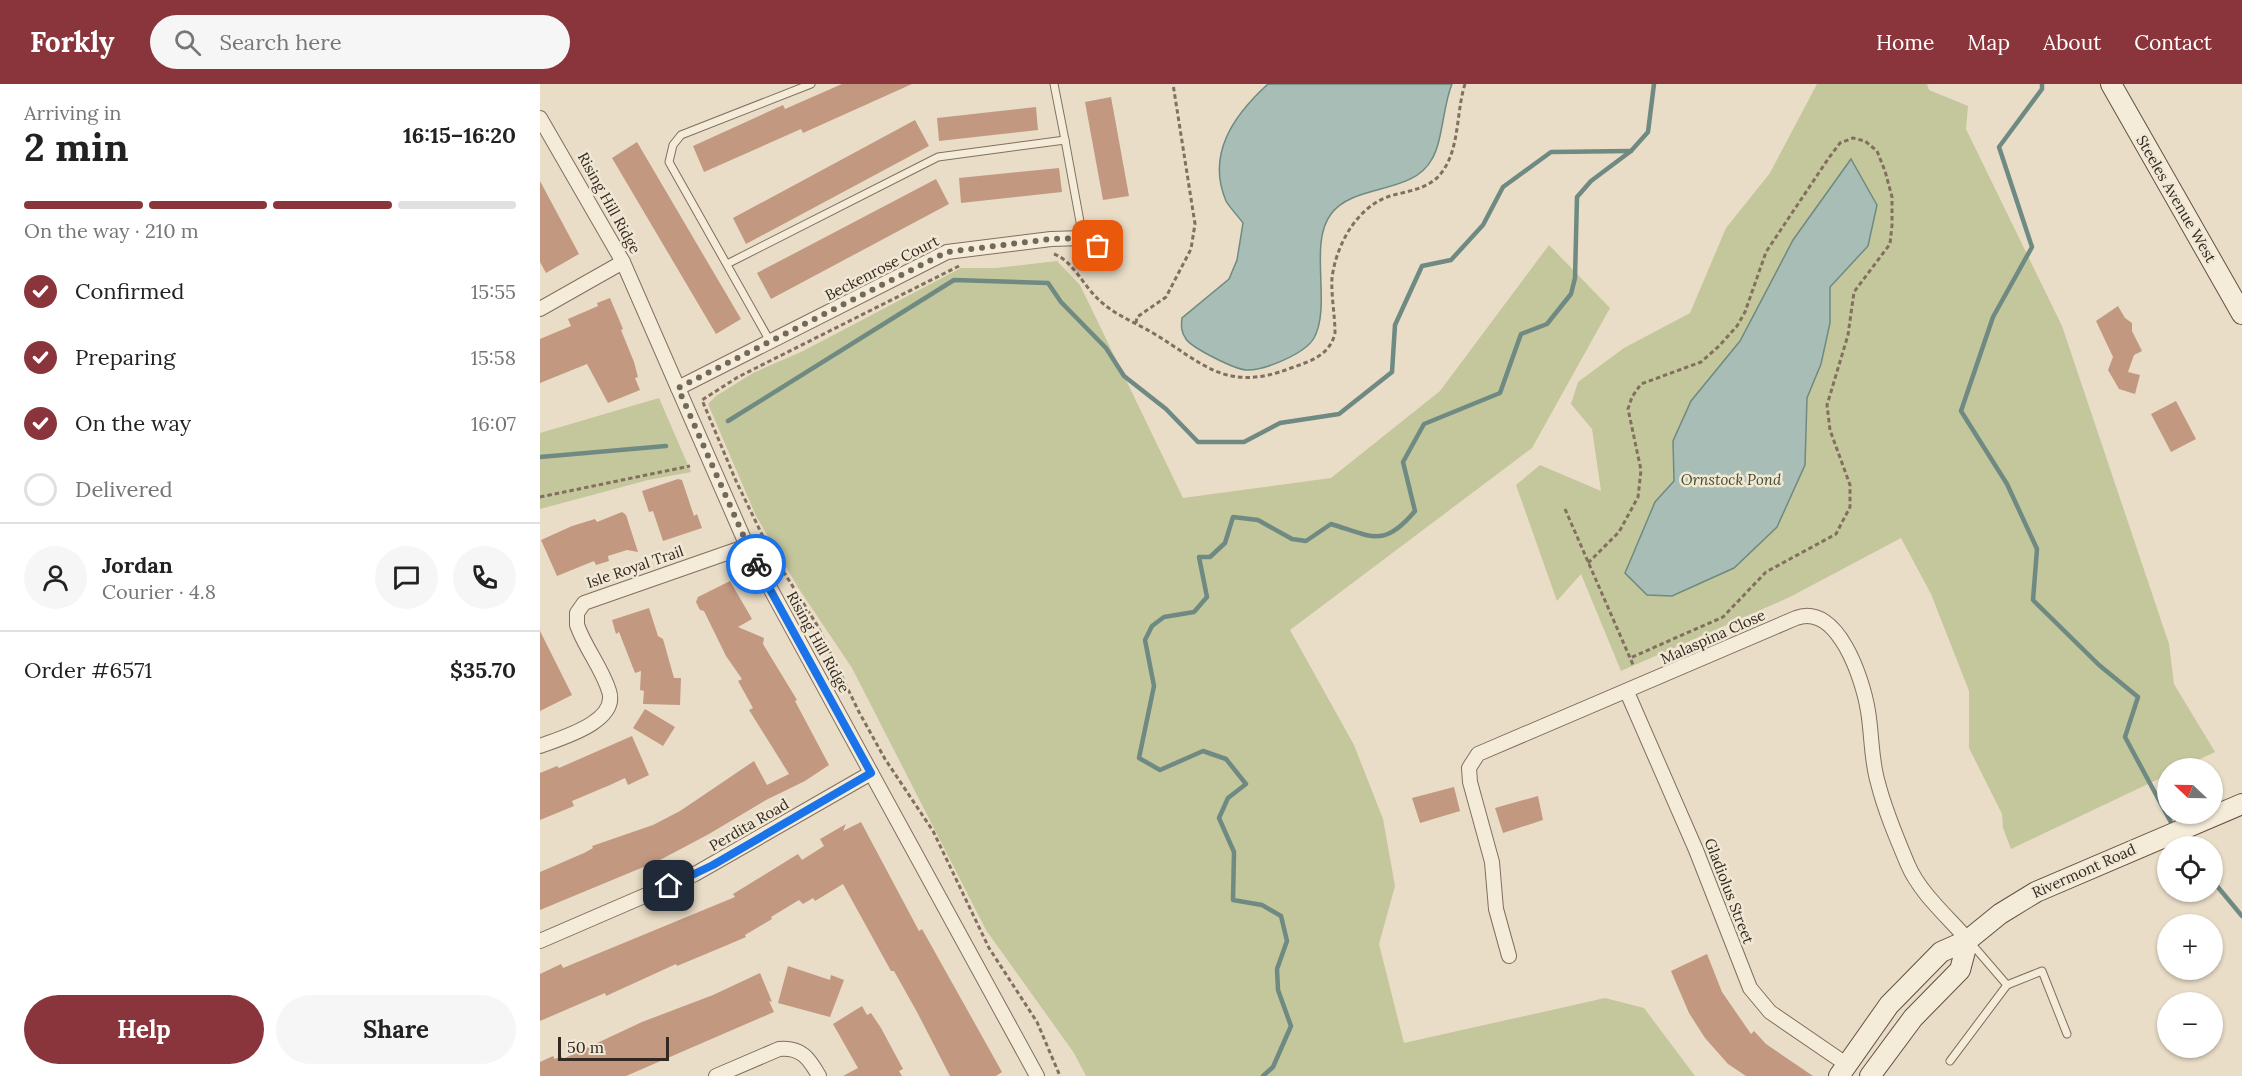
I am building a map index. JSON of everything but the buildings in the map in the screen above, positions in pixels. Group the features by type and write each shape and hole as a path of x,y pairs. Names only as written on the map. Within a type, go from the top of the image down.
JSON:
{"street":[{"name":"Steeles Avenue West","path":"2111,84 2242,314"},
{"name":"Rising Hill Ridge","path":"540,118 623,262 747,546 1037,1076"},
{"path":"1083,238 1113,255"},
{"name":"Beckenrose Court","path":"678,388 771,343 947,252 1041,240 1083,238"},
{"path":"540,309 623,262"},
{"name":"Isle Royal Trail","path":"540,747 603,717 609,706 610,693 577,625 577,613 584,603 747,546"},
{"name":"Malaspina Close","path":"1509,956 1496,909 1492,862 1470,782 1469,768 1478,753 1627,692 1803,615 1811,614 1824,619 1839,636 1859,679 1868,712 1878,783 1908,866 1917,880 1968,940"},
{"name":"Gladiolus Street","path":"1627,692 1692,840 1750,988 1770,1012 1842,1070"},
{"name":"Perdita Road","path":"540,941 695,874 871,773"},
{"name":"Rivermont Road","path":"1842,1070 1889,1005 1941,952 1968,940 2022,900 2242,804"},
{"path":"1870,1076 1913,1018 1960,970 1968,940"},
{"path":"716,1076 779,1049 788,1048 808,1057 819,1076"}],"lane":[{"path":"771,343 729,263 669,162 673,145 681,135 811,84"},
{"path":"1054,84 1083,238"},
{"path":"729,263 938,157 1065,141"},
{"path":"1968,940 2007,985"},
{"path":"1950,1061 2007,985 2042,971 2067,1034"}],"path":[{"path":"1136,323 1137,317 1166,297 1191,249 1195,224 1193,197 1183,158 1173,84"},
{"path":"1053,254 1064,258 1090,291 1108,308 1136,323 1199,365 1243,378 1287,370 1317,358 1334,340 1332,281 1336,255 1347,231 1364,212 1386,197 1430,184 1441,174 1449,162 1465,84"},
{"path":"1588,563 1619,532 1638,497 1641,470 1628,409 1632,397 1641,384 1701,362 1737,327 1766,252 1828,159 1840,143 1852,138 1865,141 1877,151 1885,171 1892,197 1892,225 1890,244 1854,292 1848,335 1827,405 1830,430 1850,486 1851,507 1836,534 1766,572 1723,616 1630,658"},
{"path":"967,265 958,266 738,377 702,400 736,481 768,547 818,625 859,712 885,759 933,831 989,948 1037,1022 1060,1076"},
{"path":"540,497 690,466"},
{"path":"1565,509 1634,667"}],"green space":[{"name":"Ornstock Pond","path":"1817,84 1927,84 1929,90 1968,106 1966,129 2062,326 2169,644 2174,684 2215,752 2202,758 2157,758 2157,780 2011,849 2003,828 2002,814 1969,748 1969,691 1931,594 1901,538 1790,597 1621,671 1581,574 1557,601 1516,485 1540,465 1601,491 1592,429 1571,404 1578,382 1624,348 1690,313 1726,228 1770,173"},
{"path":"1549,245 1610,308 1532,448 1290,630 1354,745 1383,819 1395,886 1379,944 1404,1043 1605,998 1644,1008 1695,1076 1086,1076 1074,1053 986,930 852,668 799,589 756,516 708,404 716,396 753,373 803,351 961,268 996,268 1057,261 1080,285 1183,498 1331,478 1440,391"},
{"path":"659,398 691,472 648,480 540,509 540,433"}],"water":[{"path":"1268,84 1452,84 1436,151 1423,170 1398,184 1354,197 1341,204 1331,214 1324,227 1321,241 1321,309 1314,338 1302,350 1283,360 1263,368 1246,370 1223,362 1190,343 1183,334 1182,318 1229,279 1237,260 1243,223 1226,201 1219,167 1227,136 1234,122"},
{"path":"1851,159 1877,205 1868,246 1830,287 1830,323 1821,364 1807,398 1805,465 1777,527 1734,568 1672,596 1647,595 1625,573 1655,502 1674,481 1673,441 1691,401 1740,341 1793,240"}],"waterway":[{"path":"1263,1076 1273,1067 1291,1026 1278,990 1277,969 1287,941 1281,916 1262,905 1233,900 1234,852 1219,818 1228,798 1246,784 1226,759 1203,751 1160,770 1139,758 1154,686 1145,640 1152,626 1164,617 1194,612 1207,597 1199,557 1210,557 1225,543 1233,517 1258,520 1292,539 1306,541 1331,524 1357,533 1386,535 1404,523 1415,511 1403,462 1424,424 1500,393 1521,334 1547,324 1571,294 1575,278 1577,197 1591,181 1631,151 1648,132 1654,84"},
{"path":"2042,84 2042,89 1999,147 2032,247 1993,317 1961,411 2007,484 2037,549 2033,600 2099,665 2138,697 2125,737 2174,828"},
{"path":"728,421 954,280 1048,283 1061,302 1106,348 1124,376 1166,409 1198,442 1244,442 1280,423 1339,414 1392,372 1395,325 1422,266 1451,260 1483,225 1503,187 1551,152 1631,151"},
{"path":"540,457 666,446"},
{"path":"2223,893 2242,916"}],"way so far":[{"path":"756,564 678,388 771,343 947,252 1051,239 1083,238 1098,246"}],"route":[{"path":"669,886 713,865 871,773 756,564"}]}
